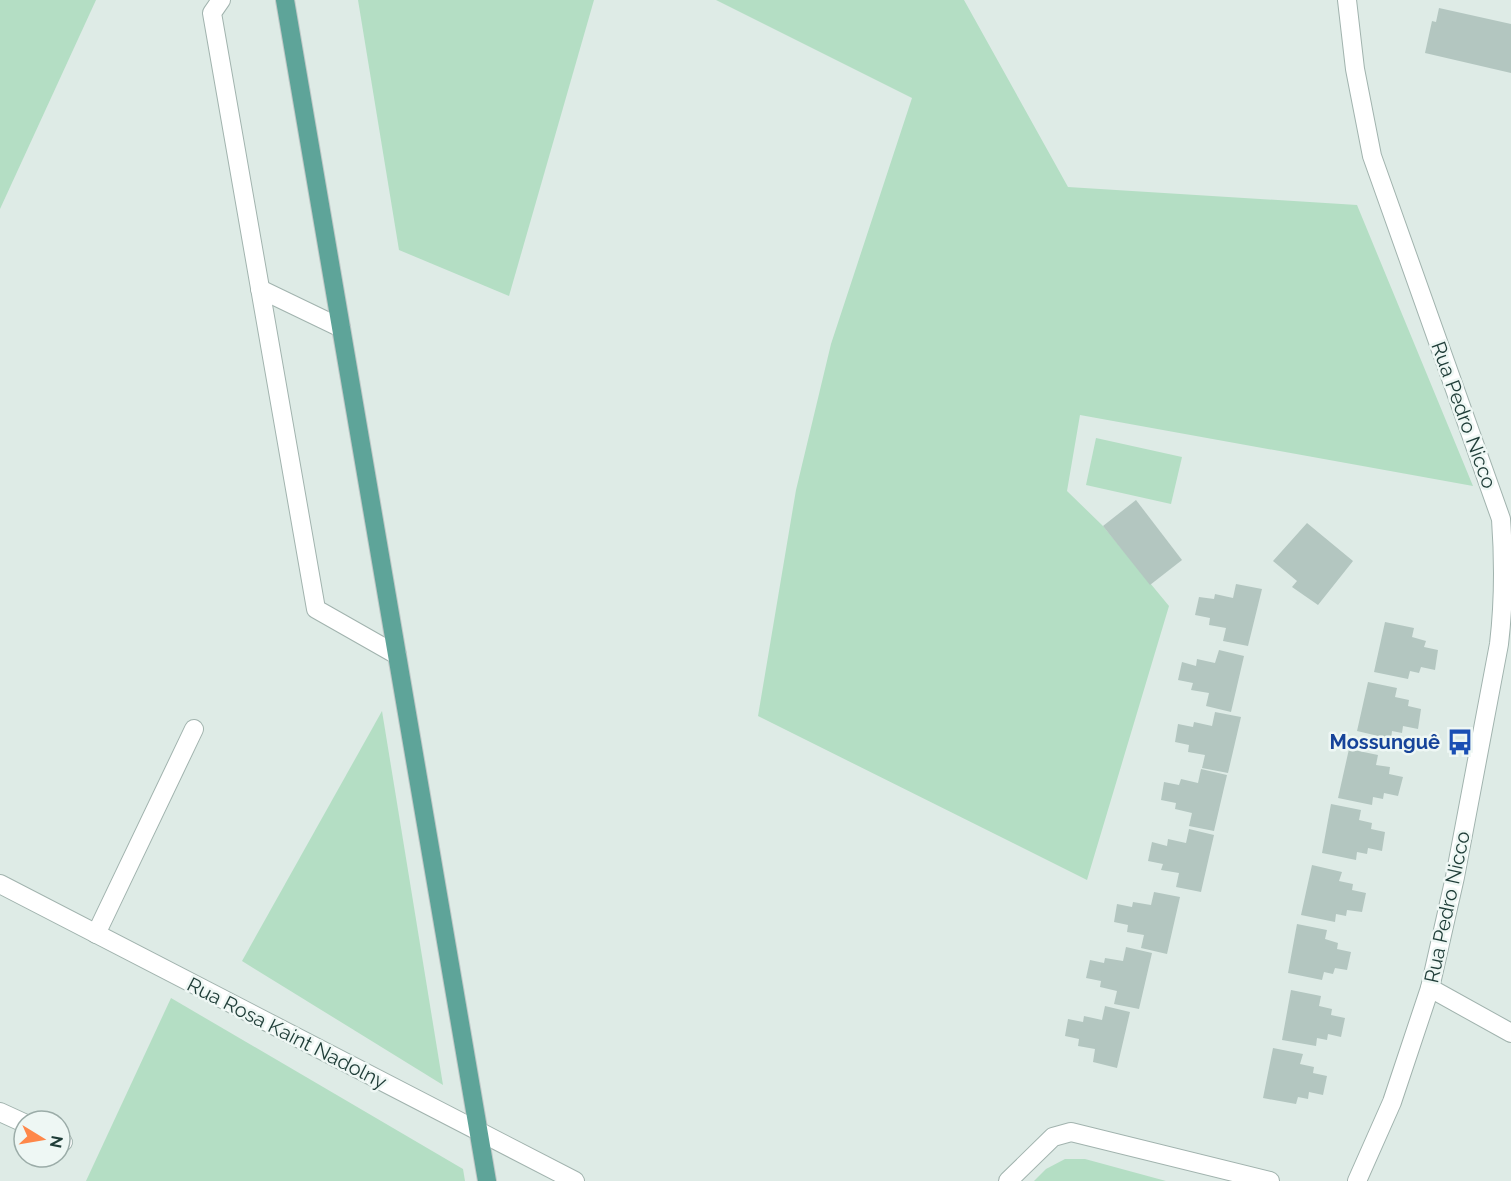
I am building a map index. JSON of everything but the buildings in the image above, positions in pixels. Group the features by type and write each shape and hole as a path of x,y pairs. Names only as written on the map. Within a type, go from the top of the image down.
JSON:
{"main road":[{"path":"285,0 487,1181"}],"street":[{"path":"221,0 212,13 316,609 397,655"},
{"name":"Rua Pedro Nicco","path":"1347,0 1355,69 1372,156 1506,522 1504,599 1499,644 1455,877 1430,988 1392,1102 1357,1181"},
{"path":"260,289 341,328"},
{"path":"96,934 194,729"},
{"name":"Rua Rosa Kaint Nadolny","path":"0,884 575,1181"},
{"path":"1430,988 1511,1033"},
{"path":"1008,1181 1053,1137 1071,1132 1270,1181"}],"green space":[{"path":"0,0 96,0 0,209"},
{"path":"358,0 594,0 509,296 399,250"},
{"path":"716,0 964,0 1068,187 1357,205 1473,486 1080,415 1067,491 1103,526 1169,606 1087,880 758,716 796,490 831,344 912,98"},
{"path":"1096,438 1182,457 1171,504 1086,485"},
{"path":"382,711 443,1085 242,961"},
{"path":"171,998 463,1169 465,1181 86,1181"},
{"path":"1065,1159 1085,1159 1166,1181 1034,1181 1046,1169"}],"place":[{"name":"Mossunguê","path":"1460,742"}]}
